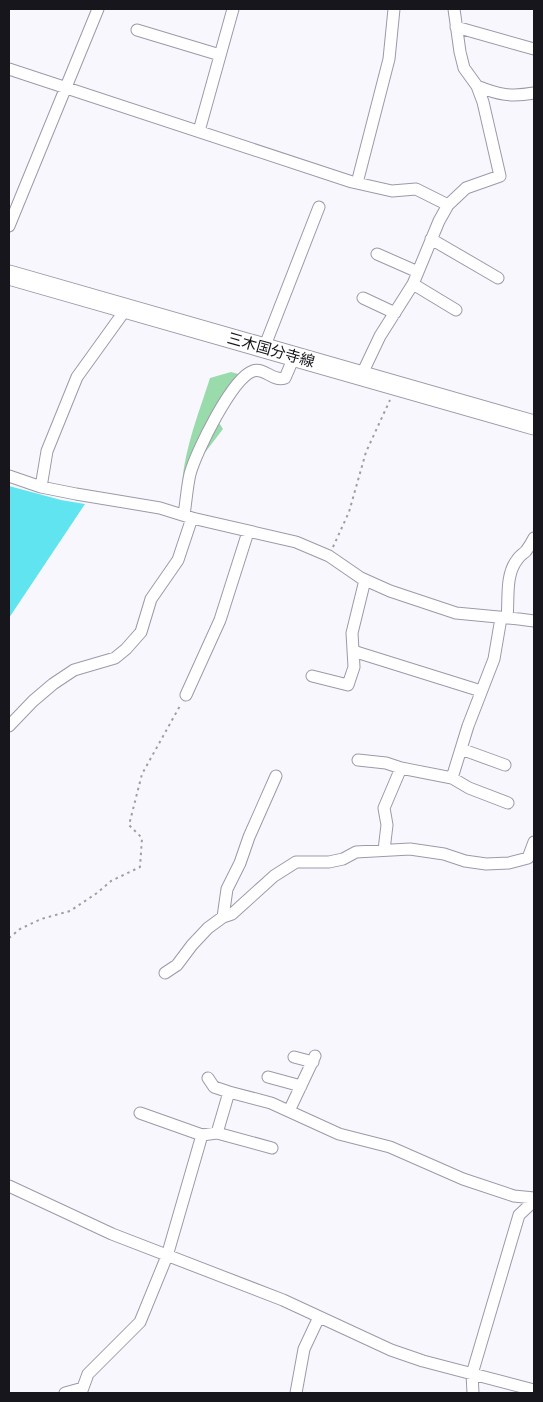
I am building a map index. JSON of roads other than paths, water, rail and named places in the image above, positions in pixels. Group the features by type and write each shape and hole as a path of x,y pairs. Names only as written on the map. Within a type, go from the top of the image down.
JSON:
{"main road":[{"name":"三木国分寺線","path":"9,275 534,425"}],"street":[{"path":"9,226 98,9"},
{"path":"199,131 233,9"},
{"path":"357,184 389,59 394,9"},
{"path":"360,376 380,336 413,284 431,239 448,205 466,188 500,176 483,102 477,86 464,68 454,9"},
{"path":"456,27 534,49"},
{"path":"137,30 220,55"},
{"path":"9,69 357,184 392,191 416,189 448,205"},
{"path":"477,86 490,92 515,97 534,93"},
{"path":"264,348 318,207"},
{"path":"431,239 498,278"},
{"path":"377,254 418,272"},
{"path":"413,284 456,310"},
{"path":"363,298 395,313"},
{"path":"41,487 47,451 77,377 126,309"},
{"path":"9,726 33,701 53,684 74,670 115,658 141,632 151,599 178,560 188,516 190,474 198,451 229,396 242,379 251,372 263,371 272,377 285,378 294,356"},
{"path":"9,476 41,487 103,500 160,508 248,532 296,542 329,556 365,580 456,614 534,622"},
{"path":"186,695 220,620 248,532"},
{"path":"452,778 494,659 509,599 507,589 512,572 517,560 526,551 534,538"},
{"path":"312,676 348,685 354,667 352,632 365,580"},
{"path":"353,651 482,691"},
{"path":"461,749 505,765"},
{"path":"358,760 386,763 401,768 452,778 469,788 508,803"},
{"path":"384,850 387,825 384,808 401,768"},
{"path":"223,917 227,889 240,863 276,776"},
{"path":"165,973 177,965 208,928 223,917 232,914 274,876 296,862 329,862 342,859 356,852 410,848 486,864 528,858 534,842"},
{"path":"289,1112 314,1059 294,1057"},
{"path":"268,1076 301,1086"},
{"path":"208,1078 214,1087 271,1103 339,1134 390,1147 463,1179 514,1196 534,1200"},
{"path":"217,1133 229,1092"},
{"path":"140,1113 202,1135 217,1133 272,1148"},
{"path":"65,1393 82,1391 88,1374 140,1322 168,1256 202,1135"},
{"path":"9,1186 112,1234 250,1287 390,1350 423,1361 534,1390"},
{"path":"514,1196 519,1215"},
{"path":"473,1393 472,1374 519,1215 534,1200"},
{"path":"296,1393 304,1349 319,1317"}],"water":[{"path":"9,486 61,500 85,504 9,618"}]}
